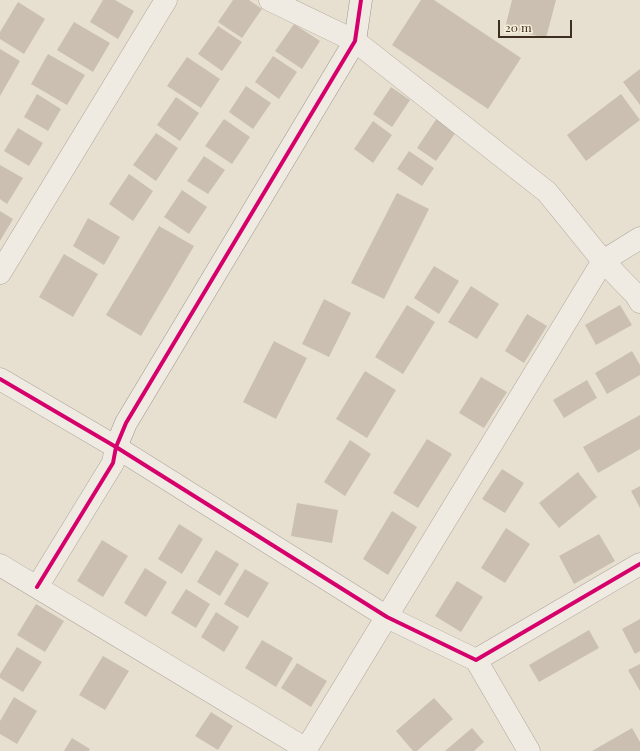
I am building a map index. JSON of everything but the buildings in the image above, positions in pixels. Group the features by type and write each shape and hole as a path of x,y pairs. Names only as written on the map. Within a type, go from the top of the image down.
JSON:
{"street":[{"path":"0,273 166,0"},
{"path":"270,0 355,41 547,192 603,261 635,294 640,302"},
{"path":"38,587 113,464 116,447 126,423 355,41 361,0"},
{"path":"0,565 306,750 603,261 640,238"},
{"path":"0,379 116,447 387,617 476,660 529,751"},
{"path":"476,660 640,564"}],"cycle path":[{"path":"37,587 113,463 116,447 126,423 355,41 361,0"},
{"path":"0,379 116,447 387,617 476,660 640,564"}]}
